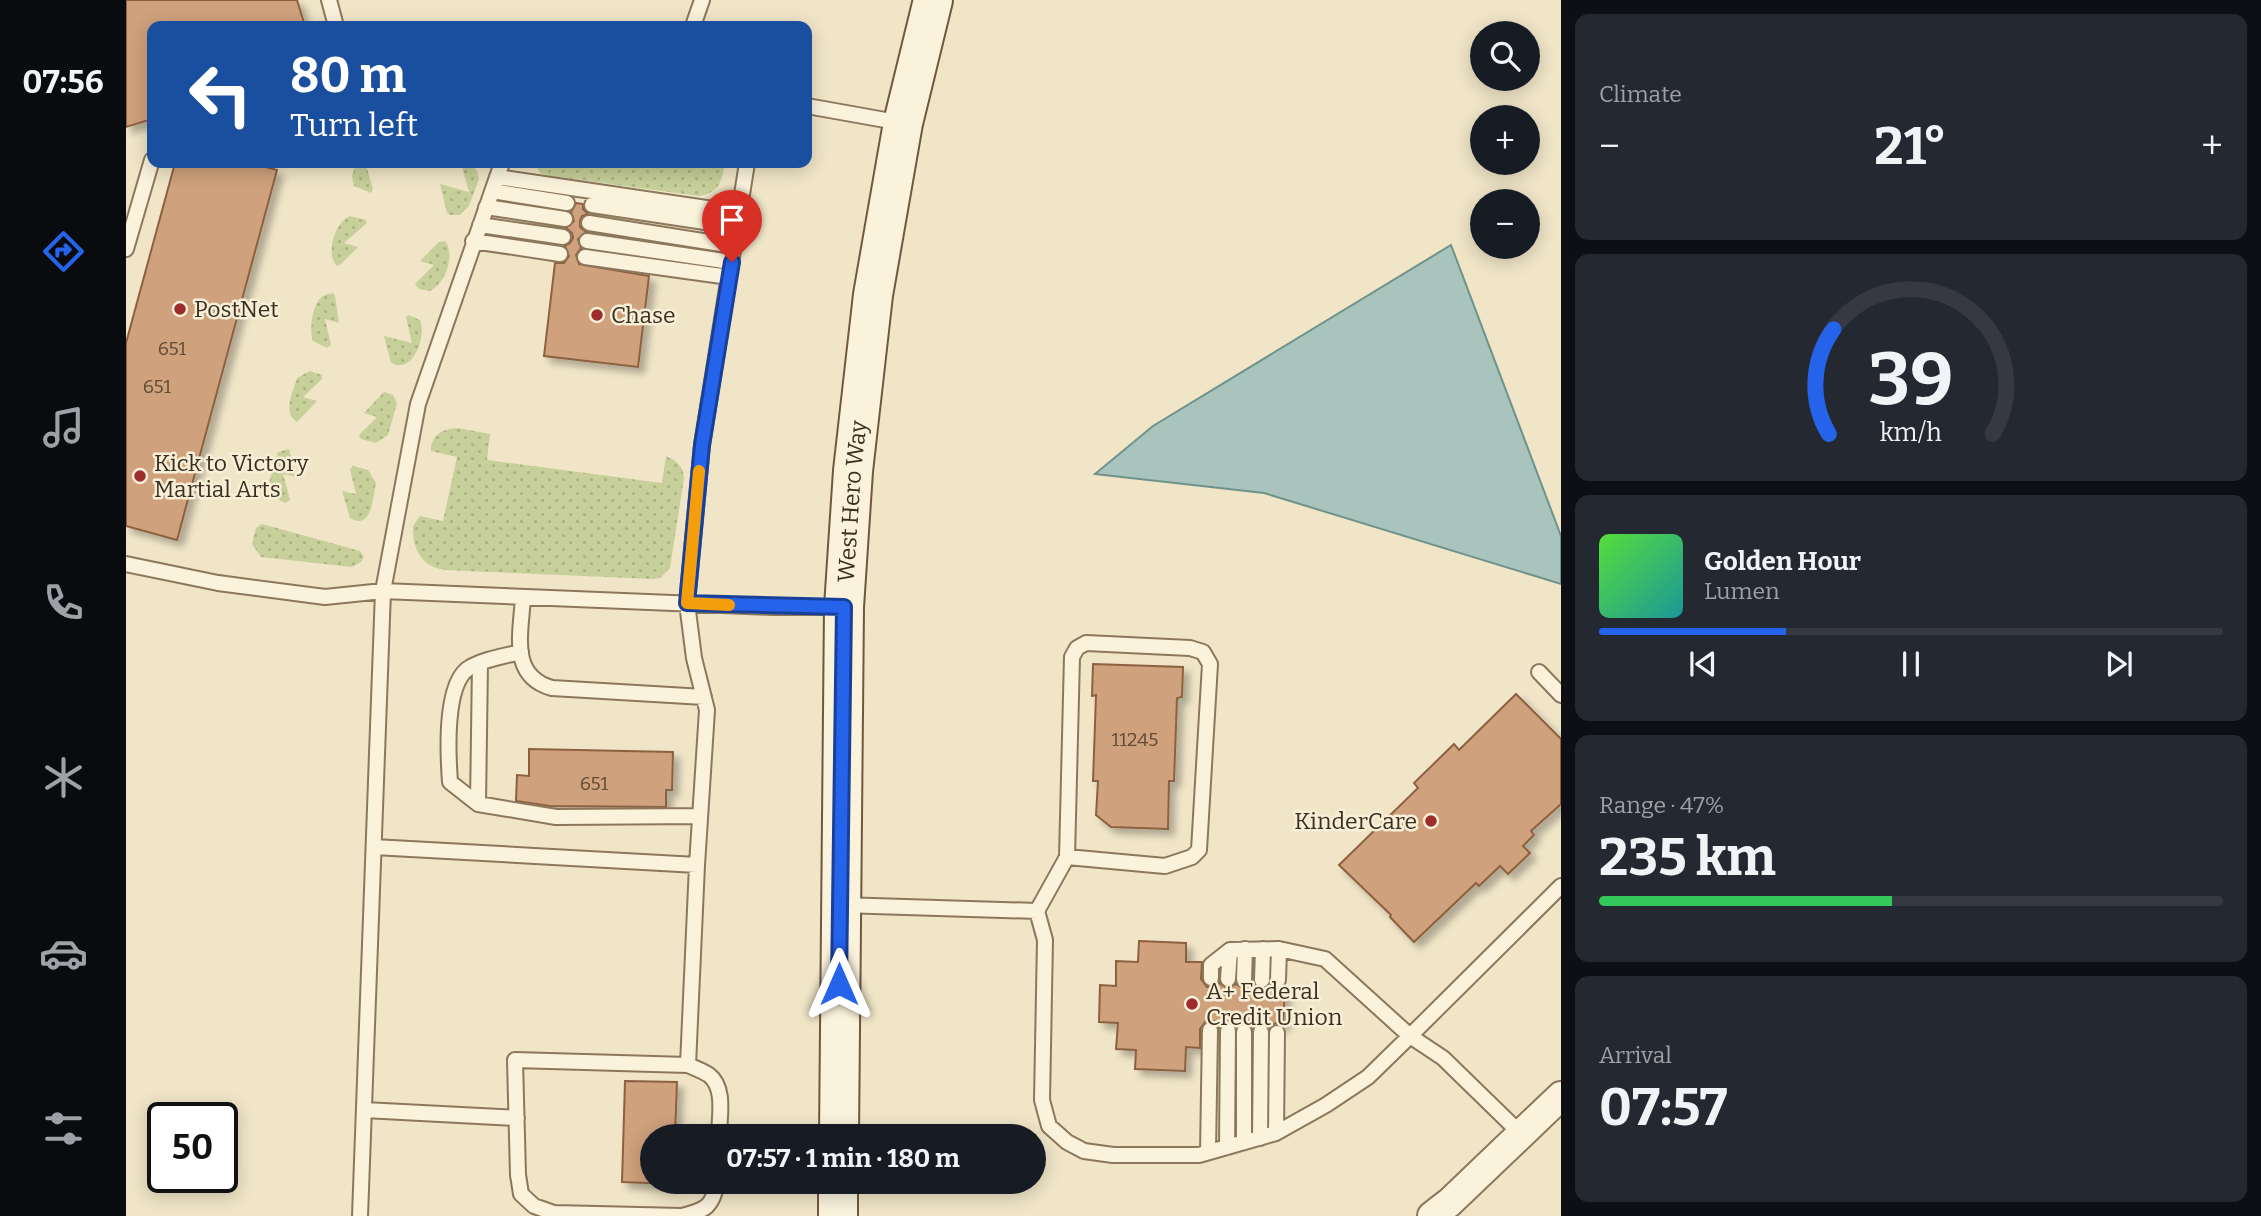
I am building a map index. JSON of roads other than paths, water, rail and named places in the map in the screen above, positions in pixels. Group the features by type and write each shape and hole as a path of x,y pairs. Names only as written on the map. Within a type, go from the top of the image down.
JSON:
{"main road":[{"name":"West Hero Way","path":"838,1124 844,607 853,471 873,295 903,123 933,0"},
{"path":"838,1194 838,1216"}],"street":[{"path":"1432,1216 1561,1096"}],"lane":[{"path":"329,0 335,21"},
{"path":"695,21 702,0"},
{"path":"812,107 903,123"},
{"path":"126,249 150,168"},
{"path":"688,1065 707,710 694,658 687,603 702,445 746,168"},
{"path":"497,177 739,220"},
{"path":"497,177 567,202"},
{"path":"360,1216 383,591 418,404 497,177"},
{"path":"592,205 739,220"},
{"path":"486,207 565,219"},
{"path":"589,223 734,246"},
{"path":"480,225 563,237"},
{"path":"587,241 732,262"},
{"path":"473,242 561,254"},
{"path":"585,257 729,278"},
{"path":"126,564 218,583 325,597 383,591 844,607"},
{"path":"523,597 521,652 527,673 537,684 552,688 704,697"},
{"path":"1067,858 1165,866 1192,857 1199,850 1210,664 1203,652 1190,648 1086,643 1077,648 1072,657 1067,858 1037,911 1045,940 1042,1100 1049,1126 1067,1142 1084,1151 1113,1155 1199,1155 1276,1133 1326,1105 1368,1077 1561,886"},
{"path":"521,652 469,668 457,680 453,692 448,756 450,782 478,804 556,817 700,816"},
{"path":"478,804 480,664"},
{"path":"1539,672 1561,695"},
{"path":"374,847 697,865"},
{"path":"840,905 1037,911"},
{"path":"1244,979 1245,949"},
{"path":"1262,980 1263,949"},
{"path":"1278,980 1279,949"},
{"path":"1211,978 1211,965 1230,950 1279,949 1325,959 1410,1036 1443,1058 1522,1135"},
{"path":"1228,979 1230,950"},
{"path":"1208,1152 1210,1030"},
{"path":"1227,1147 1228,1031"},
{"path":"1244,1032 1244,1142"},
{"path":"1260,1138 1261,1032"},
{"path":"1276,1133 1278,1032"},
{"path":"715,1194 714,1199 702,1211 682,1216 554,1213 534,1206 521,1194 515,1060 688,1065 709,1075 717,1084 719,1124"},
{"path":"364,1111 517,1118"}],"water":[{"path":"1451,245 1561,536 1561,584 1264,493 1095,474 1153,426"}],"place":[{"name":"PostNet","path":"180,309"},
{"name":"Chase","path":"597,315"},
{"name":"Kick to Victory Martial Arts","path":"140,476"},
{"name":"KinderCare","path":"1431,821"},
{"name":"A+ Federal Credit Union","path":"1192,1004"}]}
